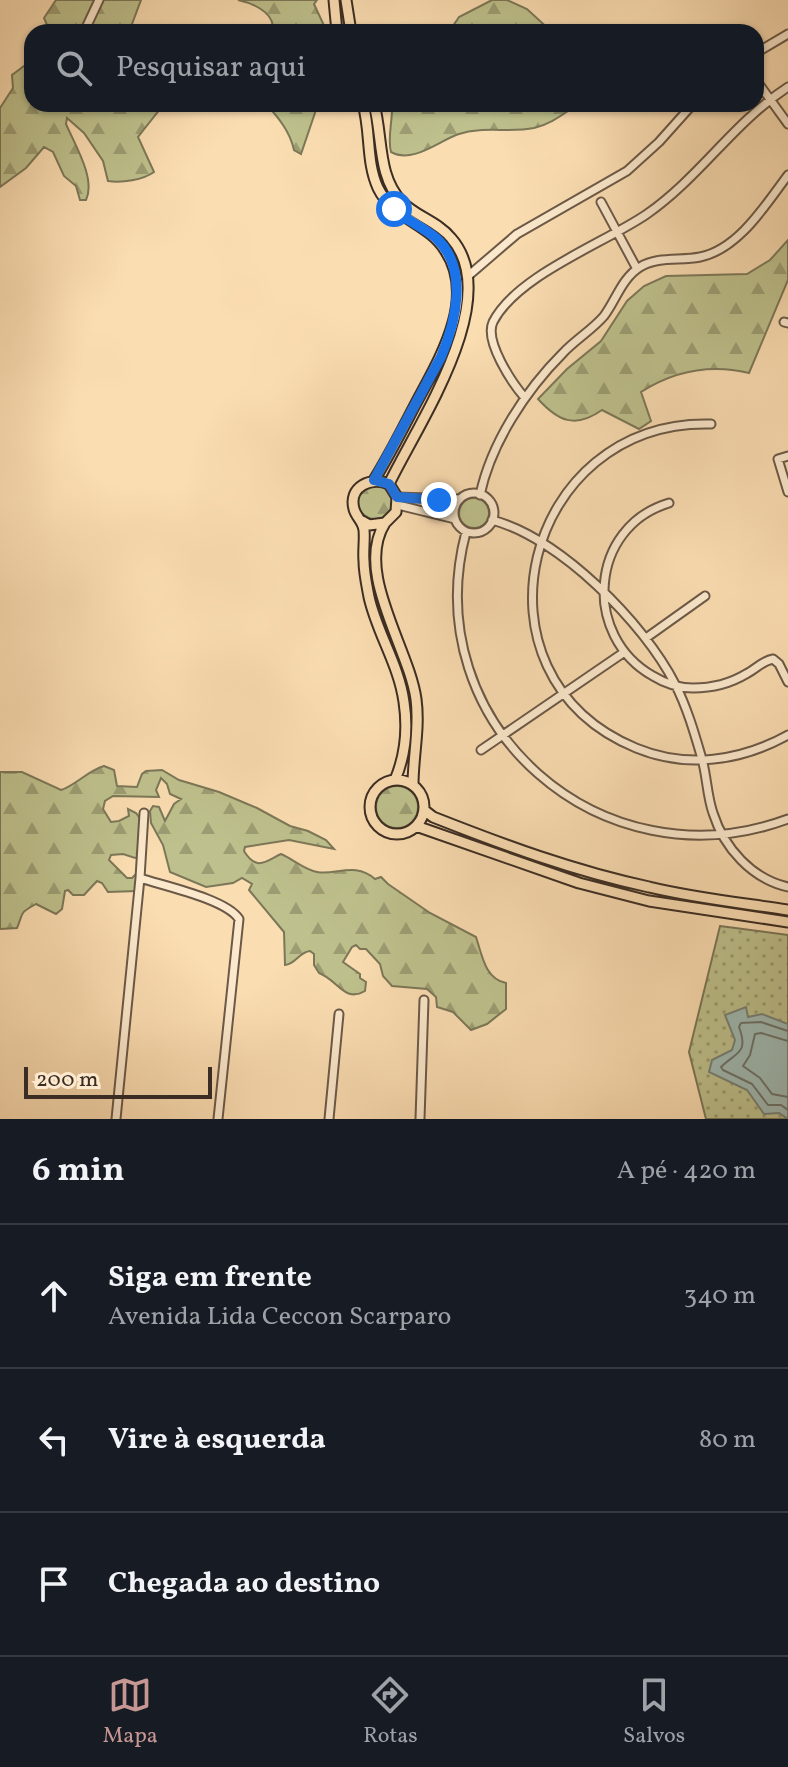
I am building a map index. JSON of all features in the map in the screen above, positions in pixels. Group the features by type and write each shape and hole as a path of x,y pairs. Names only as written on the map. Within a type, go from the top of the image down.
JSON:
{"main road":[{"path":"334,0 336,24"},
{"path":"346,0 350,24"},
{"path":"365,112 370,162 384,199 403,218 426,231 442,245 452,264 456,293 453,324 445,348 374,480"},
{"path":"375,112 387,180 401,201 452,239 463,256 468,276 468,303 458,349 389,484"},
{"path":"385,523 369,525 362,521 354,508 355,493 366,482 374,480 389,484 398,501 391,519 376,536 376,562 382,597 407,661 416,699 418,737 413,785"},
{"path":"362,521 370,600 395,665 404,701 405,736 401,766 395,780"},
{"path":"395,780 413,785 420,792 424,810 416,826 408,832 390,833 375,822 371,814 373,795 386,782 395,780"},
{"path":"424,810 433,817 512,848 583,871 651,888 788,910"},
{"path":"416,826 579,883 649,901 788,922"}],"street":[{"path":"88,24 99,0"},
{"path":"764,48 788,34"},
{"path":"764,105 788,87"},
{"path":"764,91 788,124"},
{"path":"468,276 517,234 627,171 686,112"},
{"path":"525,398 496,350 491,338 492,323 523,290 560,262 646,214 685,183 757,112"},
{"path":"480,495 496,452 525,398 550,366 606,313 637,269 657,261 690,259 718,251 747,227 788,175"},
{"path":"601,202 637,269"},
{"path":"711,424 688,424 645,433 605,454 588,468 559,502 540,543 532,588 533,615 543,656 564,694 593,723 627,744 666,757 702,760 746,753 788,735"},
{"path":"788,456 778,459 788,492"},
{"path":"467,495 480,495 490,503 492,520 484,530 466,532 455,519 398,501 460,499 467,495"},
{"path":"455,519 460,499"},
{"path":"669,503 646,513 627,530 613,552 603,592 607,620 623,653 648,673 677,687 714,686 733,681 773,659 788,682"},
{"path":"492,520 540,543 603,592 646,638 677,687 702,760 713,813 722,835 750,869 788,887"},
{"path":"466,532 457,581 459,633 467,666 479,697 503,735 547,782 590,810 644,829 684,835 722,835 788,819"},
{"path":"646,638 705,596"},
{"path":"481,750 623,653"},
{"path":"116,1119 144,813"},
{"path":"140,878 214,903 232,911 239,919 218,1119"},
{"path":"420,1119 424,1000"},
{"path":"329,1119 339,1014"}],"green space":[{"path":"56,0 141,0 132,24 47,24 44,18"},
{"path":"238,0 317,0 314,4 323,24 272,24 269,16 255,6"},
{"path":"492,0 507,0 527,9 543,24 454,24 459,17"},
{"path":"24,66 24,112 158,112 138,137 154,172 132,180 108,181 103,161 84,133 67,118 66,124 86,172 86,200 80,200 76,186 64,176 53,152 44,147 26,168 0,187 0,108 13,88 12,75"},
{"path":"272,112 315,112 301,154 294,150 283,126"},
{"path":"392,112 566,112 540,126 459,134 408,155 391,152"},
{"path":"788,240 788,280 749,373 721,369 693,371 654,385 641,392 651,421 639,429 602,410 583,419 567,420 553,413 538,399 567,369 601,341 627,301 644,286 666,276 747,274 770,260"},
{"path":"375,485 387,490 392,502 387,514 375,519 363,514 358,502 363,490"},
{"path":"474,498 485,502 489,513 485,524 474,528 463,524 459,513 463,502"},
{"path":"104,766 114,770 117,786 137,787 146,771 162,770 179,780 219,792 326,840 334,849 289,840 245,847 244,851 257,863 281,854 317,872 353,870 375,879 381,877 430,913 476,937 489,971 493,977 506,983 506,1009 487,1024 471,1030 453,1012 437,1007 436,997 427,989 392,986 383,976 380,964 366,949 356,945 343,962 366,982 365,991 358,994 346,992 319,973 314,965 314,954 310,951 285,965 284,932 249,890 252,884 242,878 233,883 206,887 170,872 163,845 151,823 150,811 153,806 159,807 165,821 174,804 181,799 170,794 161,778 156,790 159,797 113,796 105,801 103,809 111,822 129,816 128,809 142,821 140,855 135,858 123,854 111,855 109,860 127,878 138,872 137,891 108,892 97,881 84,895 65,891 62,909 56,914 36,904 24,912 17,928 0,929 0,772 22,772 61,790"},
{"path":"397,786 412,792 418,807 412,822 397,828 382,822 376,807 382,792"},
{"path":"720,926 788,935 788,1119 706,1119 689,1052"}],"water":[{"path":"746,1007 748,1017 762,1014 788,1024 788,1119 779,1113 764,1114 747,1090 709,1072 712,1060 732,1050 735,1040 725,1015"}],"route":[{"path":"394,209 435,237 448,254 455,278 456,310 441,357 374,480 389,484 397,497 439,500"}]}
